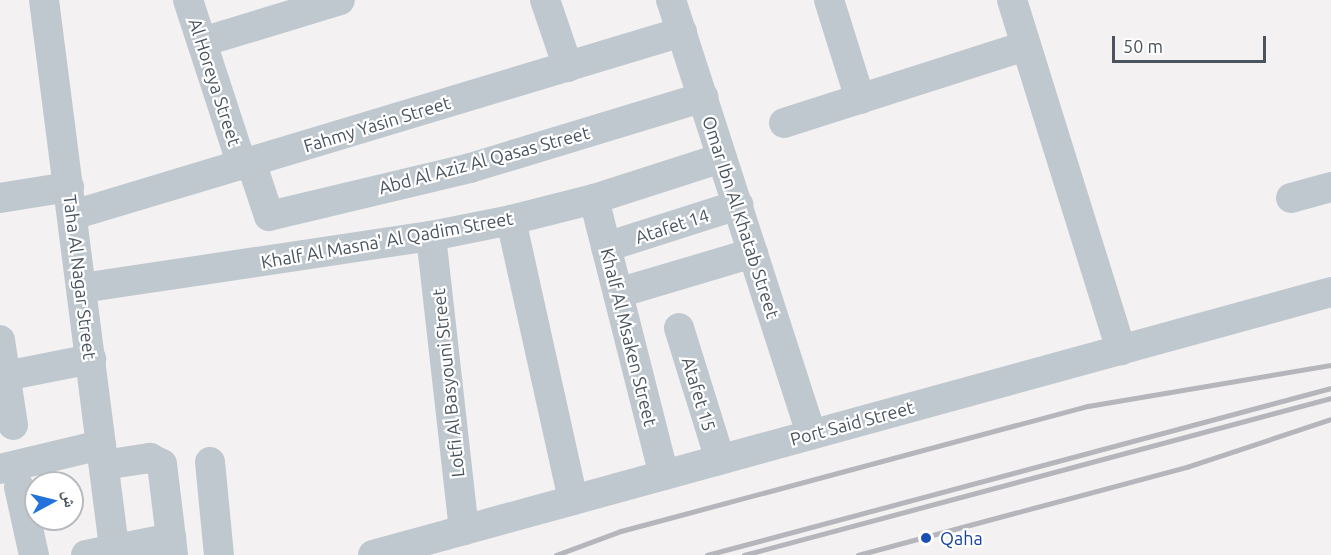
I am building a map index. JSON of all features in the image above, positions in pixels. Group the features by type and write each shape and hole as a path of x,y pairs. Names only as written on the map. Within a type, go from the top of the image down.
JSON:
{"street":[{"name":"Taha Al Nagar Street","path":"44,0 103,455 106,553"},
{"name":"Al Horeya Street","path":"188,0 265,213"},
{"path":"202,42 340,0"},
{"path":"545,0 568,67"},
{"name":"Omar Ibn Al Khatab Street","path":"672,0 811,434"},
{"path":"829,0 860,99"},
{"path":"1012,0 1121,350"},
{"name":"Fahmy Yasin Street","path":"0,198 71,201 246,164 682,32"},
{"path":"784,123 1026,46"},
{"name":"Abd Al Aziz Al Qasas Street","path":"265,213 269,216 470,168 703,98"},
{"name":"Khalf Al Masna' Al Qadim Street","path":"82,288 431,236 512,220 594,199 722,158"},
{"path":"1291,198 1331,187"},
{"name":"Khalf Al Msaken Street","path":"594,199 664,475"},
{"name":"Atafet 14","path":"606,247 738,206"},
{"path":"512,220 573,500"},
{"name":"Lotfi Al Basyouni Street","path":"431,236 464,530"},
{"path":"618,293 753,253"},
{"name":"Port Said Street","path":"373,555 1331,292"},
{"name":"Atafet 15","path":"679,328 720,460"},
{"path":"0,340 3,376 13,425"},
{"path":"3,376 91,359"},
{"path":"34,555 9,478 103,455 150,458 162,464 172,547 106,553"},
{"path":"210,462 219,555"}],"railway":[{"path":"556,555 621,531 1088,406 1331,365"},
{"path":"707,555 1331,388"},
{"path":"744,555 1331,398"},
{"path":"858,555 1187,467 1331,419"}],"place":[{"name":"Qaha","path":"926,538"}]}
